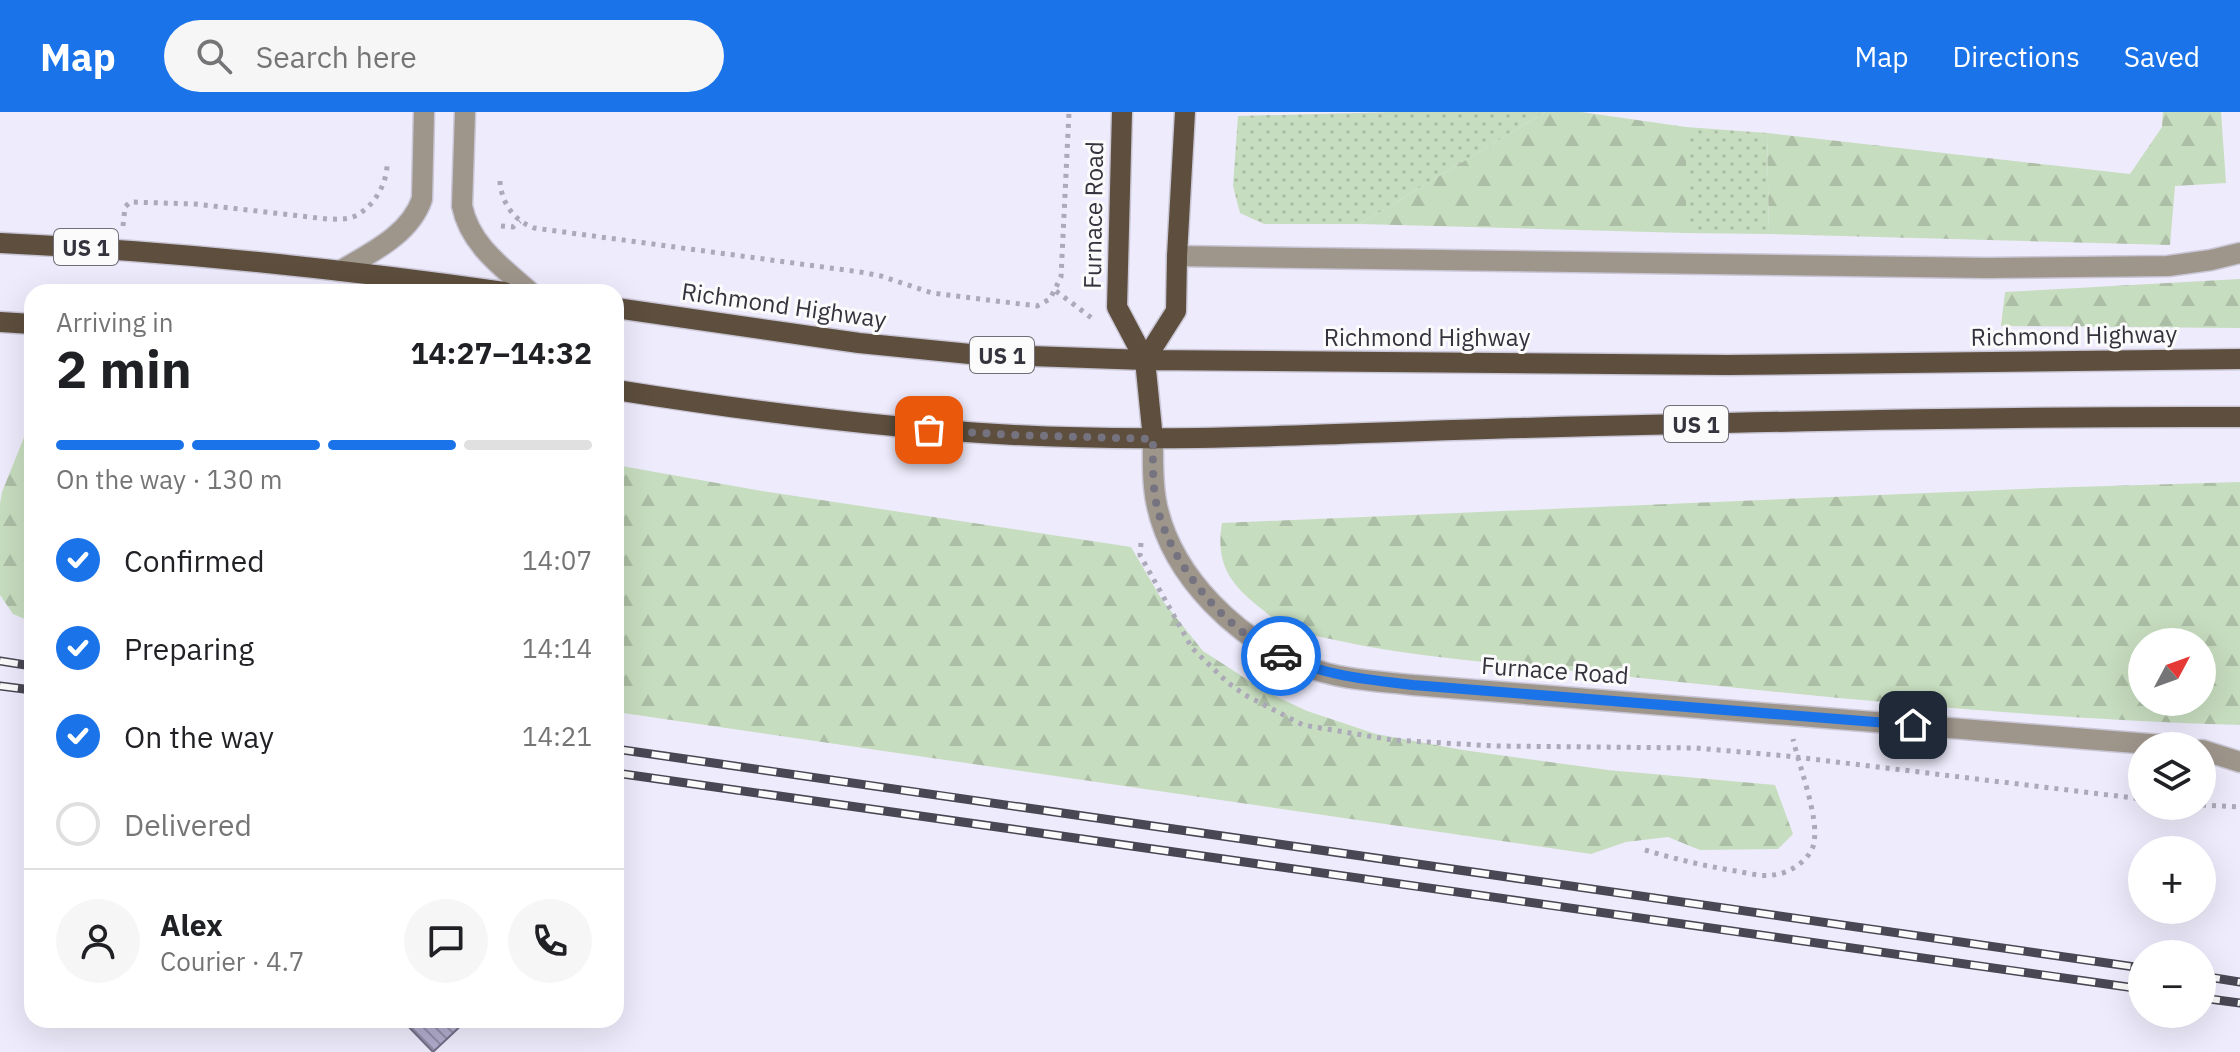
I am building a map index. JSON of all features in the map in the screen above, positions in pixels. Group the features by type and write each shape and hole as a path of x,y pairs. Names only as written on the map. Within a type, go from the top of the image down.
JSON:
{"main road":[{"name":"Furnace Road","path":"1122,112 1117,307 1145,360 1153,439"},
{"path":"1145,360 1176,311 1185,112"},
{"name":"US 1","path":"0,243 122,250 442,284"},
{"name":"Richmond Highway","path":"624,309 859,343 970,354 1145,360 1727,365 2240,359"},
{"path":"0,322 24,324"},
{"name":"US 1","path":"624,391 815,419 929,430 1153,439 1522,428 2240,417"}],"street":[{"path":"340,271 393,238 418,210 422,199 424,112"},
{"path":"465,112 462,206 465,219 473,236 489,256 521,284"},
{"path":"1177,256 1987,268 2168,266 2240,253"},
{"name":"Furnace Road","path":"1153,439 1157,506 1173,548 1185,568 1227,618 1250,637 1269,650 1307,667 1341,677 1413,685 2128,742"},
{"path":"2216,749 2240,750"},
{"path":"2216,754 2240,762"}],"path":[{"path":"500,181 505,201 520,221 542,230 860,272 932,293 1037,306 1050,299 1061,277 1069,112"},
{"path":"122,250 124,211 130,202 195,204 345,219 359,213 380,191 387,177 387,166"},
{"path":"359,213 364,220"},
{"path":"513,227 520,221"},
{"path":"1192,648 1227,682 1288,719 1303,725 1392,740 1495,746 1696,748 1797,757 2128,797"},
{"path":"1645,850 1701,866 1774,876 1808,856 1814,846 1815,827 1786,715"},
{"path":"2216,806 2240,807"}],"green space":[{"path":"1545,112 1360,224 1264,224 1240,213 1233,186 1238,116"},
{"path":"1545,112 1581,112 1686,127 1686,233 1360,224"},
{"path":"2163,112 2221,112 2226,183 2175,186 2170,245 1769,234 1767,133 2130,174 2162,127"},
{"path":"1686,127 1767,133 1769,234 1686,233"},
{"path":"2240,279 2240,328 2001,326 2005,292"},
{"path":"24,437 24,619 13,614 0,595 2,492"},
{"path":"624,466 762,491 1131,547 1162,600 1203,651 1265,691 1307,711 1376,734 1463,750 1608,770 1775,785 1793,834 1778,849 1700,850 1668,837 1626,842 1591,854 624,713"},
{"path":"2240,482 2240,725 2066,717 1892,703 1391,651 1311,635 1282,625 1242,592 1228,573 1221,551 1222,523"}],"building":[{"path":"410,1028 458,1028 433,1052"}],"railway":[{"path":"0,661 24,665"},
{"path":"0,686 24,689"},
{"path":"624,750 2128,966"},
{"path":"624,774 2128,987"},
{"path":"2216,978 2240,982"},
{"path":"2216,1000 2240,1003"}],"way so far":[{"path":"929,430 1153,439 1157,506 1173,548 1200,588 1227,618 1281,656"}],"route":[{"path":"1281,656 1341,677 1413,685 1913,725"}]}
